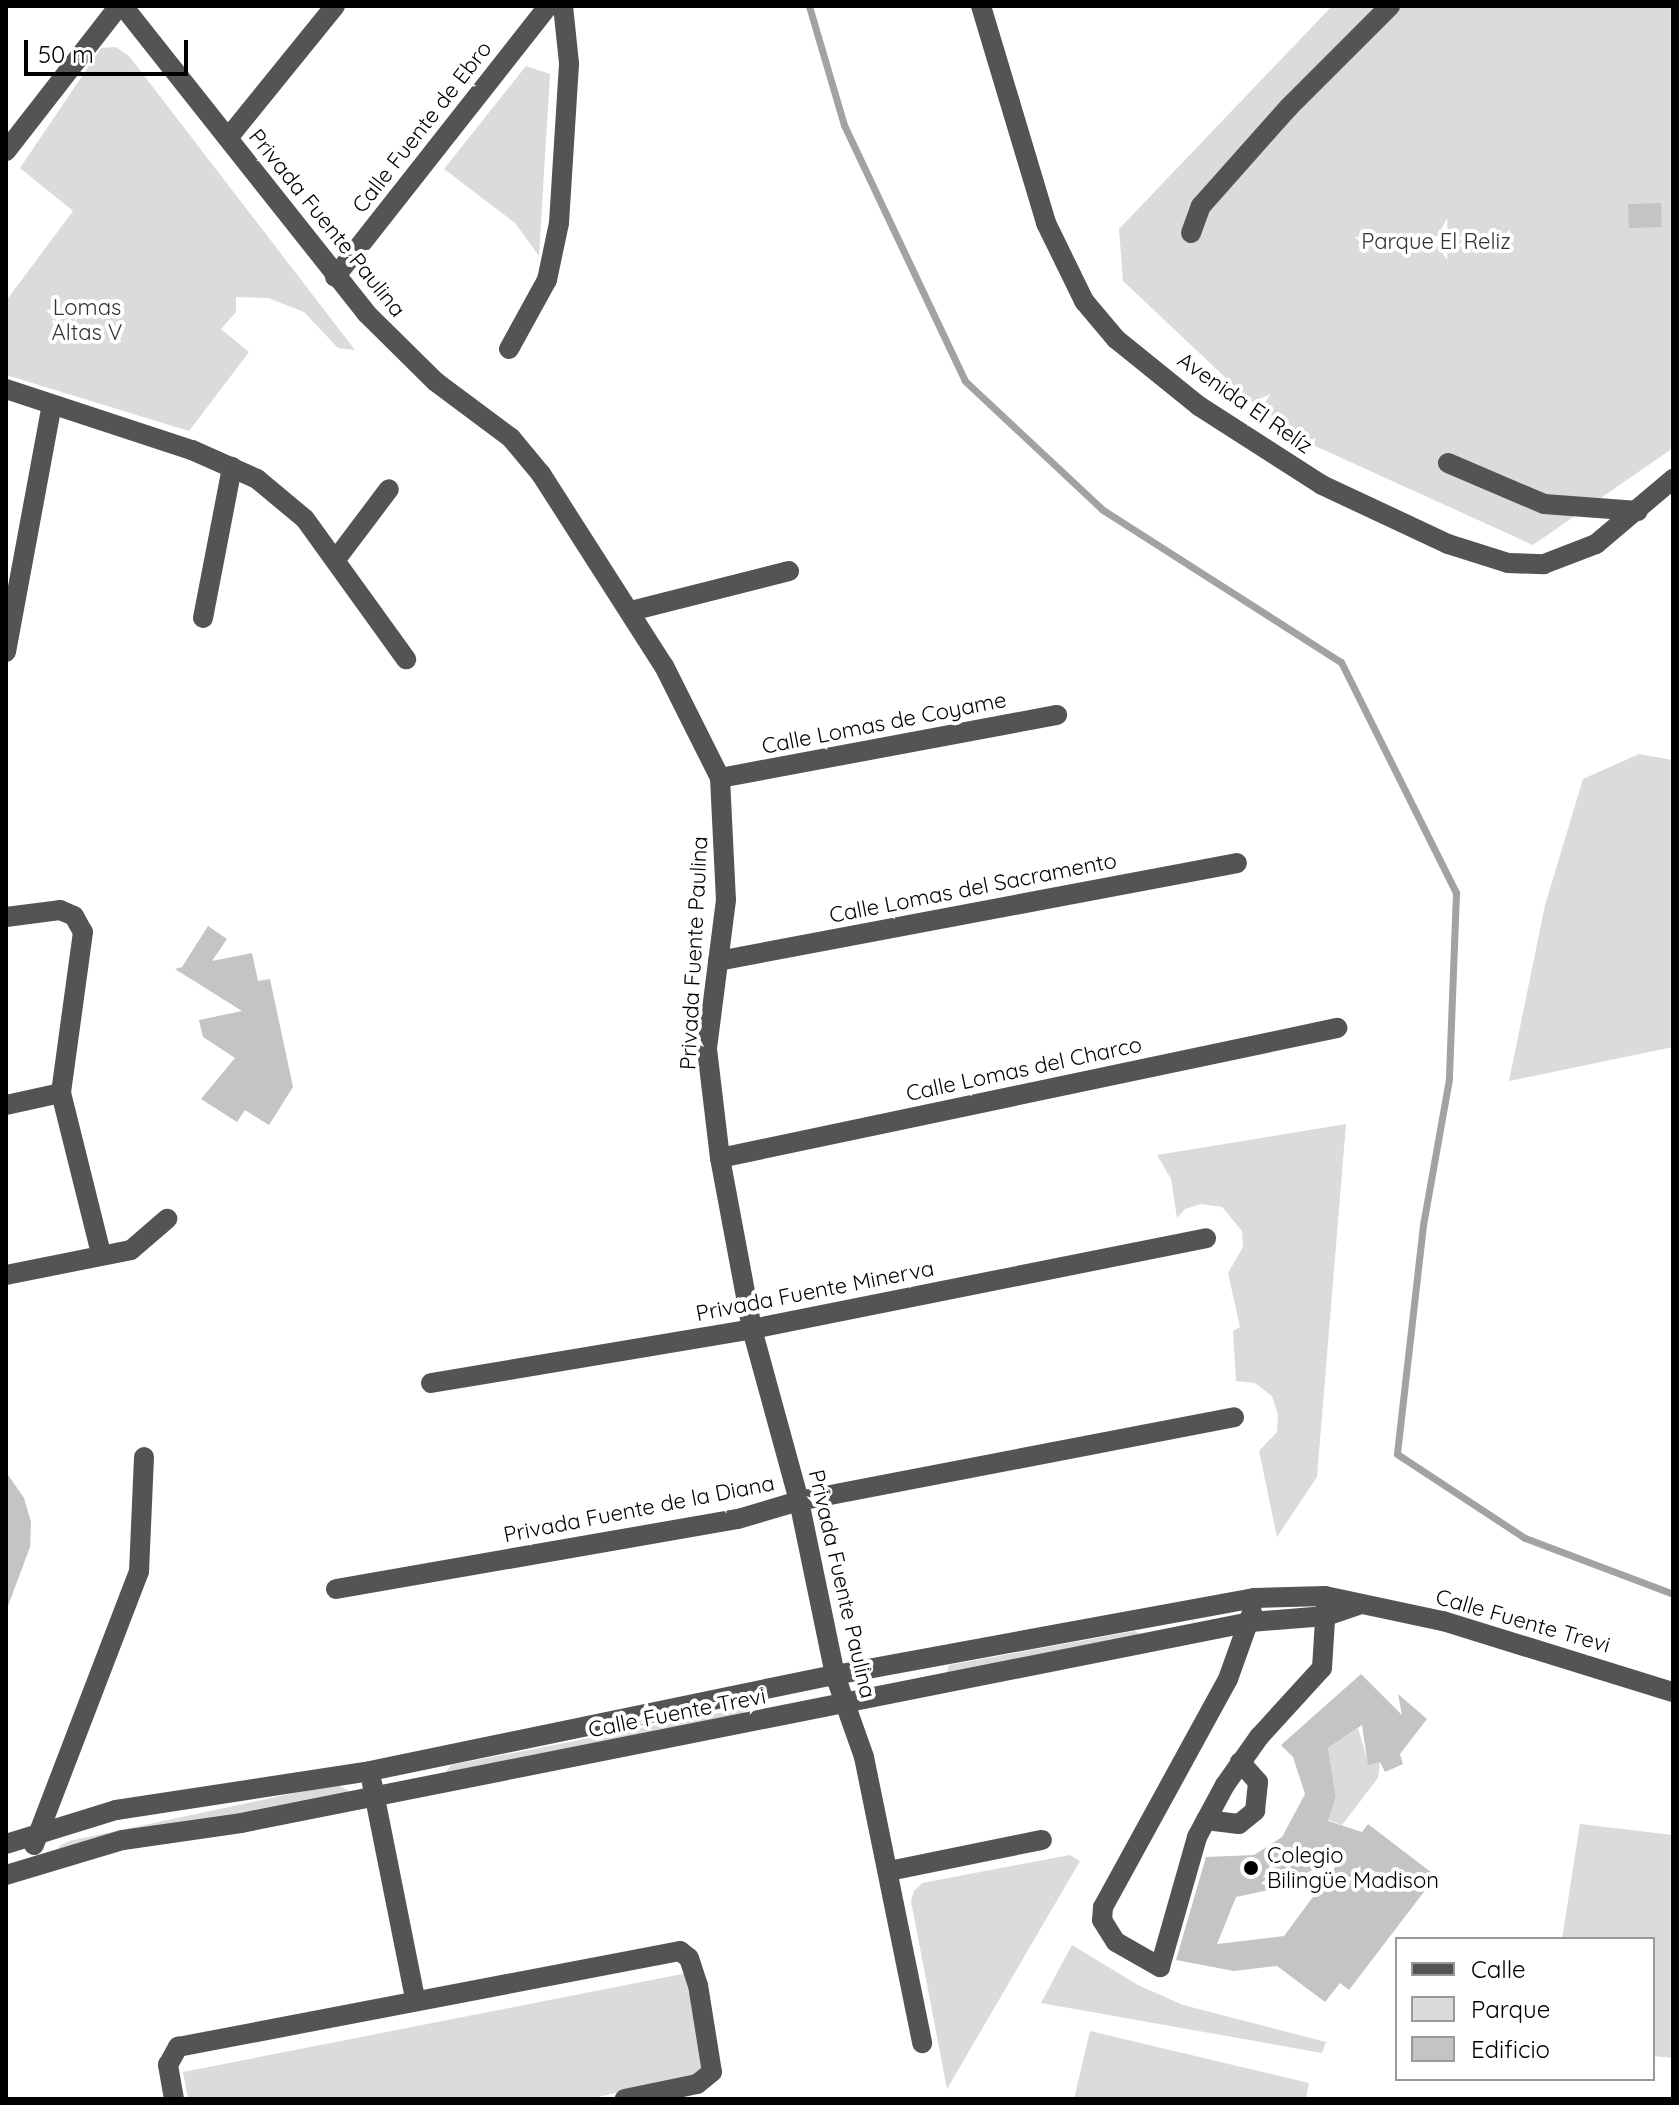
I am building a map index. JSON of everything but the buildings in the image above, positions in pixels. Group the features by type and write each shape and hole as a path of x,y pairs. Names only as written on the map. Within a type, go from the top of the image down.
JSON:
{"street":[{"name":"Privada Fuente Paulina","path":"121,6 335,277 408,356 511,438 549,486 631,611 697,726 720,778 727,842 718,961 707,1049 720,1158 752,1329 799,1501 835,1675 864,1757 922,2043"},
{"path":"6,151 121,6"},
{"path":"228,138 335,6"},
{"name":"Calle Fuente de Ebro","path":"335,277 548,6"},
{"path":"509,349 547,280 559,223 569,63 563,6"},
{"name":"Avenida El Relíz","path":"981,6 1017,140 1061,258 1084,301 1116,339 1199,406 1322,485 1448,544 1508,563 1544,564 1596,544 1673,479"},
{"path":"1191,233 1201,206 1289,107 1390,6"},
{"path":"6,389 232,467 278,494 337,558 406,659"},
{"path":"6,652 52,405"},
{"path":"1448,463 1544,504 1638,511"},
{"path":"203,618 232,467"},
{"path":"337,558 389,489"},
{"path":"631,611 789,571"},
{"name":"Calle Lomas de Coyame","path":"720,778 1057,715"},
{"name":"Calle Lomas del Sacramento","path":"718,961 1237,863"},
{"path":"6,917 49,908 74,916 83,932 61,1093 101,1254"},
{"name":"Calle Lomas del Charco","path":"720,1158 1337,1028"},
{"path":"6,1105 61,1093"},
{"path":"6,1275 131,1250 167,1219"},
{"name":"Privada Fuente Minerva","path":"431,1383 752,1329 1206,1238"},
{"name":"Privada Fuente de la Diana","path":"336,1589 738,1519 799,1501 1234,1417"},
{"path":"27,1867 139,1572 144,1457"},
{"path":"1254,1598 1251,1622 1216,1702 1103,1907 1102,1920 1116,1942 1160,1967 1206,1820 1240,1762 1322,1668 1326,1606"},
{"name":"Calle Fuente Trevi","path":"6,1844 116,1810 370,1771 835,1675 1254,1598 1326,1606 1358,1605 1458,1625 1673,1692"},
{"name":"Calle Fuente Trevi","path":"6,1875 123,1840 374,1796 845,1705 1326,1606"},
{"path":"1206,1820 1239,1824 1255,1811 1258,1782 1240,1762"},
{"path":"370,1771 415,1998"},
{"path":"889,1871 1042,1840"},
{"path":"174,2099 168,2065 178,2047 415,1998 670,1951 686,1953 698,1985 712,2072 697,2084 625,2099"}],"green space":[{"name":"Parque El Reliz","path":"1332,6 1673,6 1673,448 1533,545 1282,431 1123,281 1119,229"},
{"name":"Lomas Altas V","path":"116,47 129,56 355,350 338,348 304,312 268,298 236,297 236,312 221,329 249,352 189,431 6,375 6,301 73,211 20,168 101,48"},
{"path":"526,66 550,74 539,256 515,223 444,169"},
{"path":"1639,754 1673,760 1673,1047 1509,1081 1545,905 1583,779"},
{"path":"1346,1124 1317,1477 1277,1537 1259,1451 1277,1432 1278,1415 1272,1396 1255,1383 1236,1381 1233,1331 1240,1327 1228,1273 1243,1247 1242,1231 1222,1207 1201,1204 1185,1209 1177,1218 1171,1179 1157,1155"},
{"path":"1135,1631 1142,1636 946,1675 949,1665"},
{"path":"734,1710 745,1711 743,1722 454,1777 446,1772 451,1765"},
{"path":"1358,1728 1369,1766 1380,1762 1378,1778 1342,1825 1328,1820 1336,1797 1328,1748"},
{"path":"337,1784 354,1794 58,1854 59,1846 69,1841"},
{"path":"1580,1824 1673,1835 1673,2058 1655,2056 1655,1937 1562,1937"},
{"path":"1070,1855 1080,1861 947,2089 911,1901 914,1891 922,1883"},
{"path":"1072,1945 1138,1985 1183,2005 1326,2042 1322,2053 1041,2003"},
{"path":"687,1973 705,2074 588,2099 188,2099 183,2072"},
{"path":"1090,2031 1309,2083 1306,2099 1074,2099"}],"waterway":[{"path":"809,6 844,125 965,381 1103,510 1341,662 1456,893 1449,1079 1423,1225 1397,1454 1525,1538 1673,1594"}],"place":[{"name":"Colegio Bilingüe Madison","path":"1251,1868"}]}
